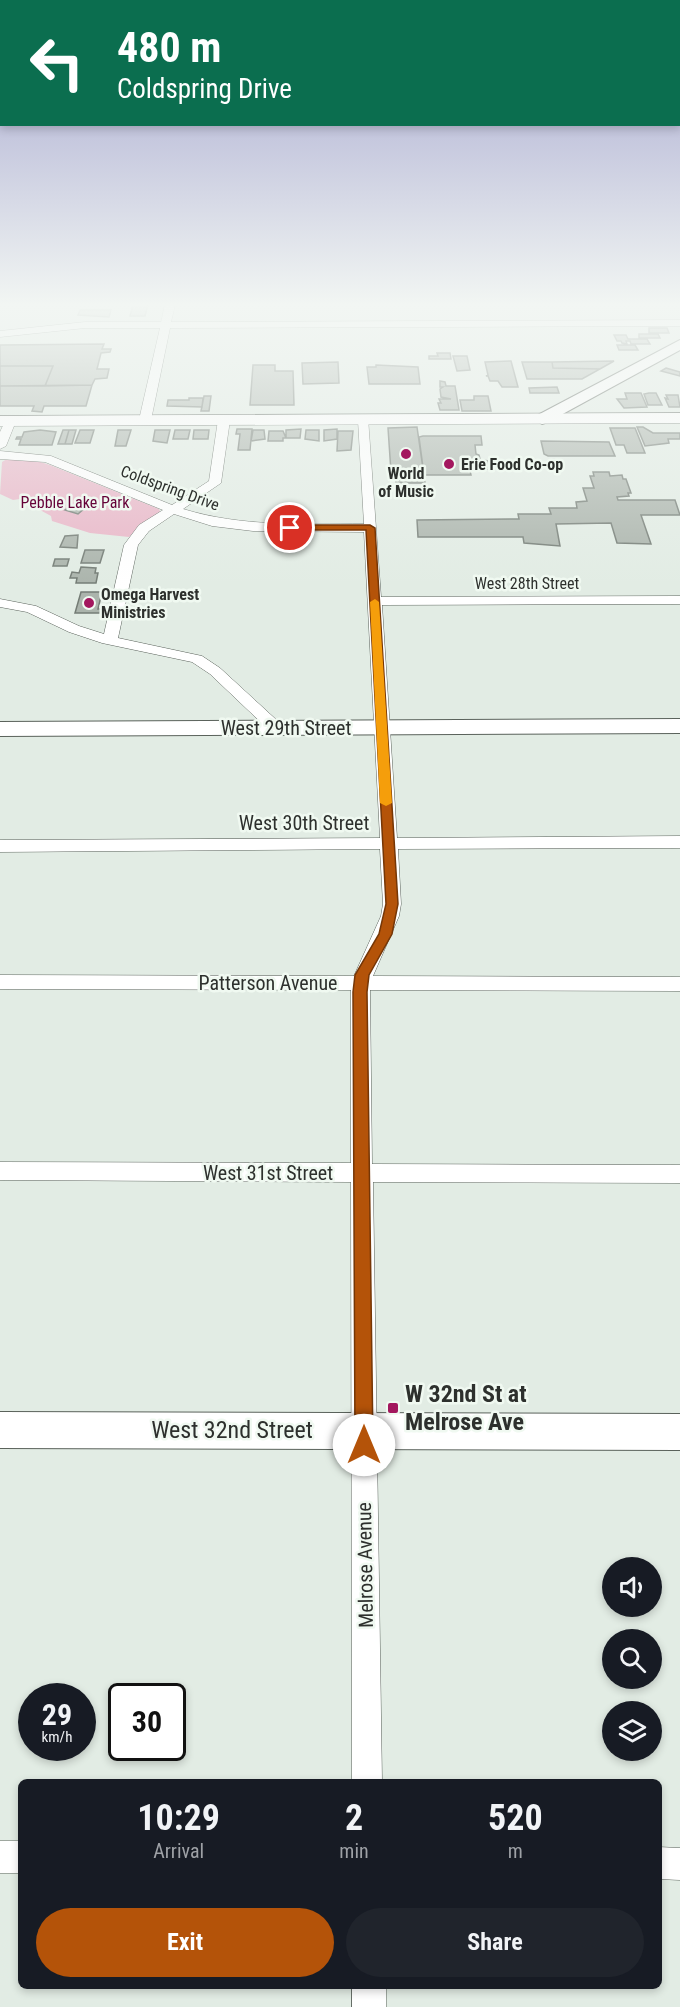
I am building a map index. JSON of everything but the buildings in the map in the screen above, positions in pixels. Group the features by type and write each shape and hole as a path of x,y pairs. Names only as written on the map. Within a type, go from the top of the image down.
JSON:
{"main road":[{"path":"5,421 680,418"}],"street":[{"path":"144,420 149,399"},
{"path":"542,419 579,399"},
{"path":"110,640 133,541 144,528 215,483 225,420"},
{"name":"Melrose Avenue","path":"364,420 392,914 386,934 365,968 360,983 367,1779"},
{"path":"0,446 5,421"},
{"name":"Coldspring Drive","path":"0,455 47,459 201,519 239,526 370,528"},
{"name":"West 28th Street","path":"375,601 680,600"},
{"path":"0,603 32,609 74,629 110,640 196,658 215,671 276,728"},
{"name":"West 29th Street","path":"0,729 680,726"},
{"name":"West 30th Street","path":"0,846 680,842"},
{"name":"Patterson Avenue","path":"0,982 680,984"},
{"name":"West 31st Street","path":"0,1171 680,1174"},
{"name":"West 32nd Street","path":"0,1430 680,1432"},
{"path":"0,1857 18,1857"},
{"path":"662,1863 680,1864"},
{"path":"369,1989 369,2007"}],"green space":[{"name":"Pebble Lake Park","path":"7,459 37,461 50,465 159,509 161,514 140,526 129,537 90,533 52,521 51,516 20,499 13,500 0,494 2,462"}],"slow traffic":[{"path":"375,602 386,803"}],"place":[{"name":"World of Music","path":"406,454"},
{"name":"Erie Food Co-op","path":"449,464"},
{"name":"Omega Harvest Ministries","path":"89,603"},
{"name":"W 32nd St at Melrose Ave","path":"393,1408"}],"route":[{"path":"290,528 370,528 392,914 386,934 365,968 360,983 364,1445"}]}
